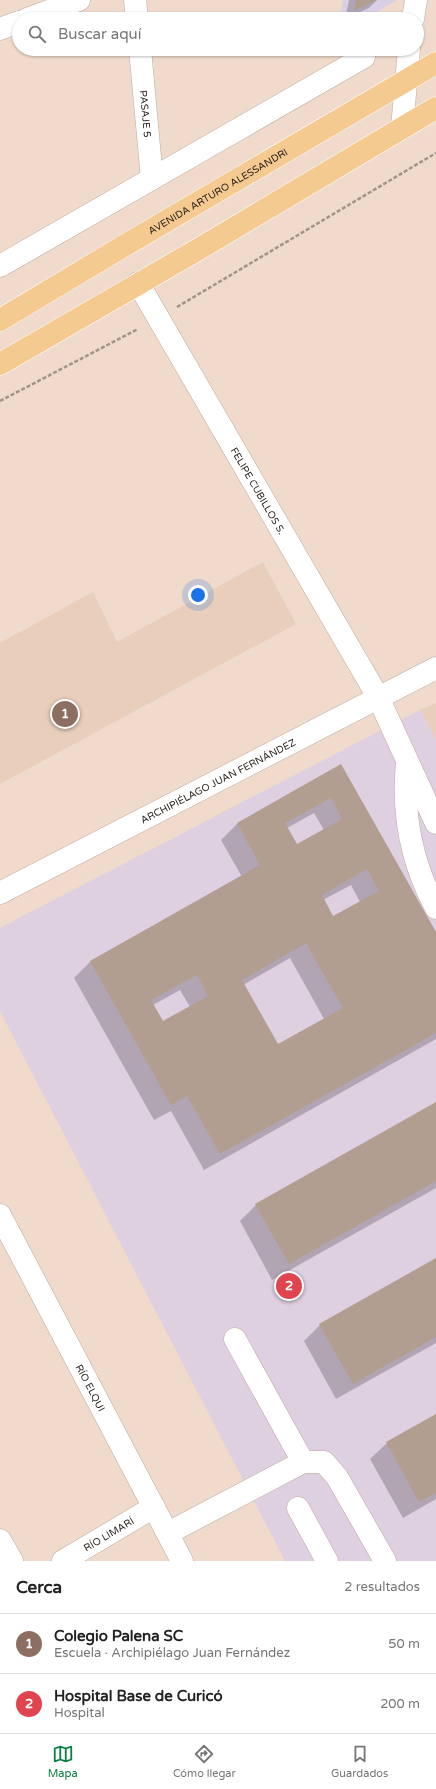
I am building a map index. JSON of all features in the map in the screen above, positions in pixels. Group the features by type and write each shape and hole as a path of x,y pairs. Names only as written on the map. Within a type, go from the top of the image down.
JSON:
{"main road":[{"name":"AVENIDA ARTURO ALESSANDRI","path":"0,320 436,62"},
{"path":"0,364 436,108"}],"street":[{"path":"46,12 79,0"},
{"path":"135,0 136,12"},
{"path":"414,12 416,0"},
{"path":"0,29 12,25"},
{"name":"PASAJE 5","path":"141,56 152,179"},
{"path":"402,128 408,56"},
{"path":"0,266 364,57"},
{"name":"FELIPE CUBILLOS S.","path":"138,283 378,697 436,823"},
{"name":"ARCHIPIÉLAGO JUAN FERNÁNDEZ","path":"0,893 378,697 435,672"},
{"path":"407,761 405,806 407,828 418,870 436,908"},
{"name":"RÍO ELQUI","path":"0,1214 182,1561"},
{"path":"235,1339 303,1462"},
{"path":"168,1533 303,1462 324,1462 337,1477 385,1561"},
{"name":"RÍO LIMARÍ","path":"63,1561 154,1507"},
{"path":"298,1508 327,1561"},
{"path":"0,1540 12,1561"}],"path":[{"path":"0,400 158,318 436,153"}],"shaded area":[{"path":"343,0 397,0 377,12 341,12"},
{"path":"263,562 296,624 0,784 0,643 93,592 117,642"},
{"path":"436,703 436,739 420,710"},
{"path":"420,710 436,739 436,1561 285,1561 0,1011 0,928"}],"building":[{"path":"356,0 377,0 354,11"},
{"path":"341,764 436,932 436,1033 220,1154 187,1096 171,1105 90,961 260,865 237,823","holes":["331,798 342,819 297,844 285,823","367,869 379,891 333,916 322,895","306,943 343,1008 278,1044 242,980","197,975 208,996 163,1021 151,1000"]},
{"path":"436,1102 436,1181 289,1264 255,1204"},
{"path":"436,1258 436,1337 353,1384 319,1324"},
{"path":"436,1414 436,1493 419,1502 386,1442"}],"place":[{"name":"Colegio Palena SC","path":"65,714"},
{"name":"Hospital Base de Curicó","path":"289,1286"}]}
